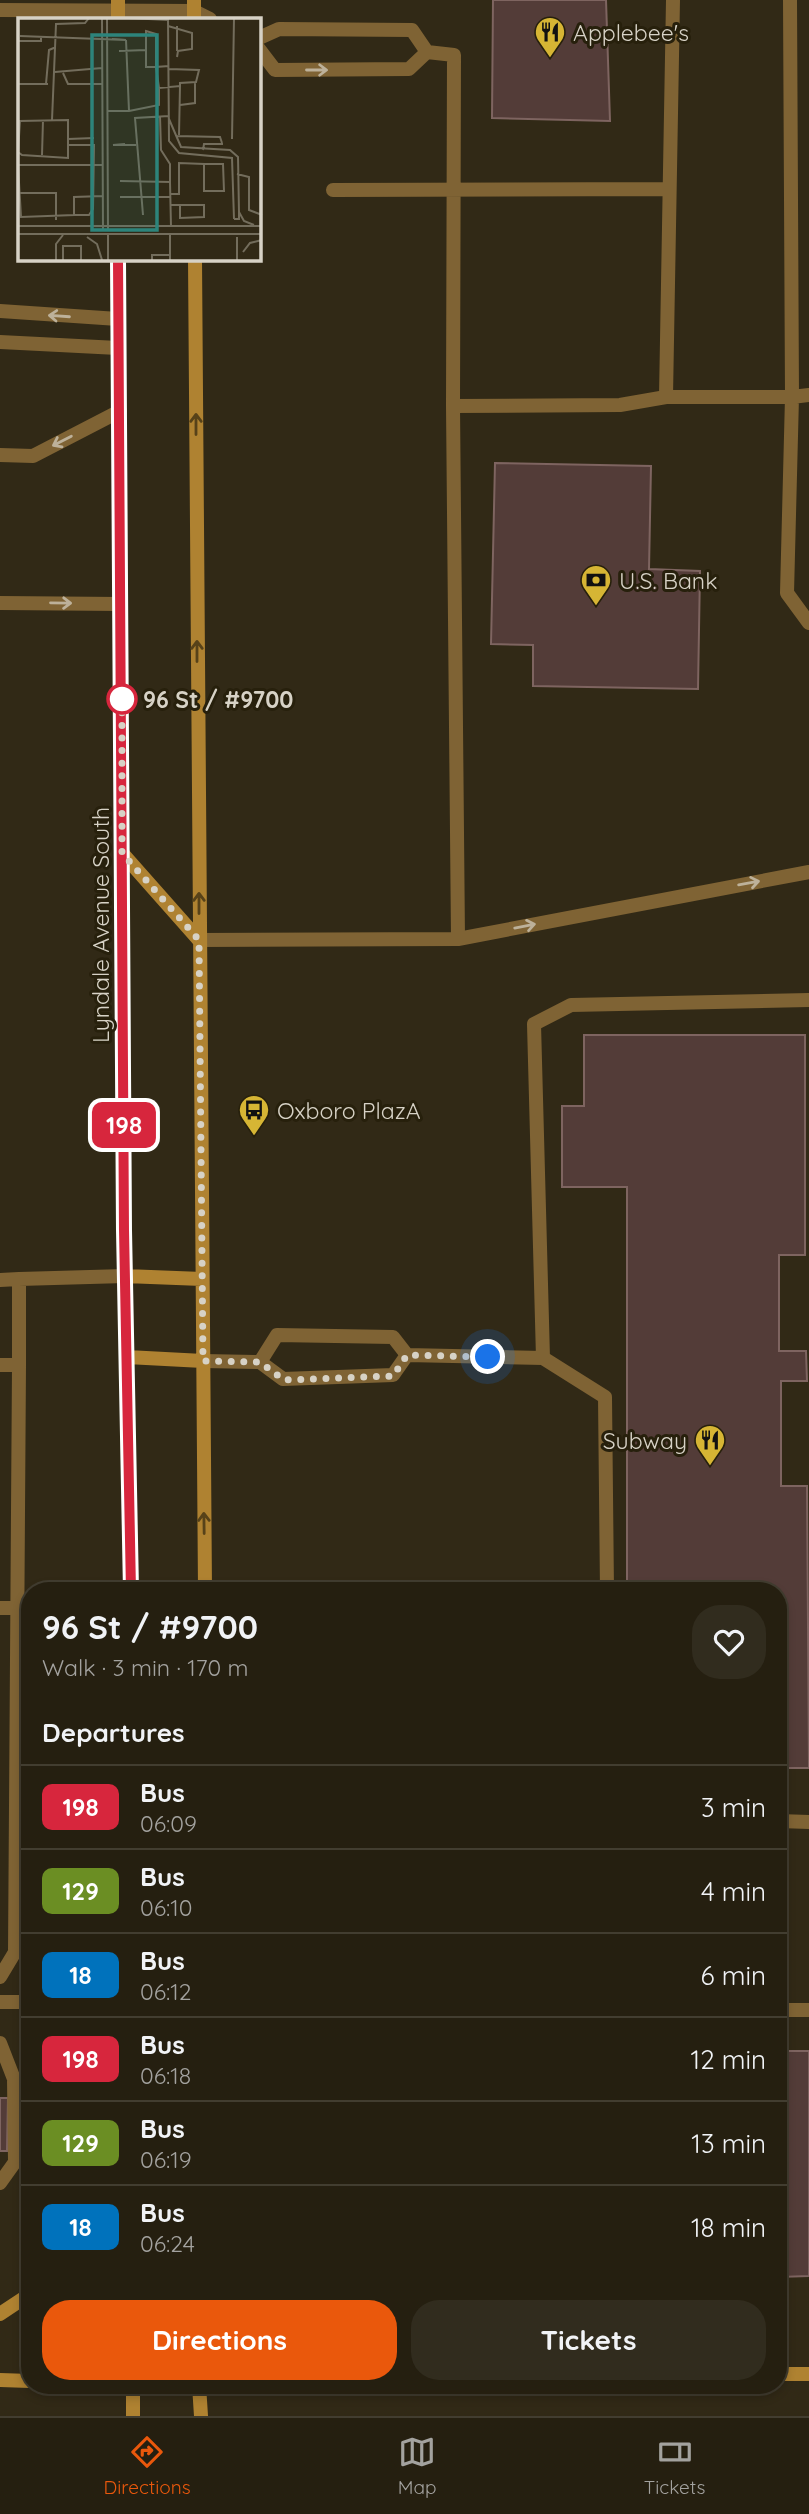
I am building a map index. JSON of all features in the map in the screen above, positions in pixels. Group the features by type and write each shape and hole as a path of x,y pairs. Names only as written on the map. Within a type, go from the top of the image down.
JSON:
{"main road":[{"name":"Lyndale Avenue South","path":"118,261 125,1276 131,1582"},
{"path":"195,261 205,1582"},
{"path":"122,853 199,940"},
{"path":"125,1276 202,1279"},
{"path":"127,1357 203,1361"},
{"path":"0,2314 21,2300"},
{"path":"787,2374 809,2374"},
{"path":"0,2380 21,2381"},
{"path":"133,2416 134,2394"},
{"path":"200,2394 201,2416"}],"street":[{"path":"666,397 673,0"},
{"path":"790,0 792,397 787,593 809,623"},
{"path":"0,10 194,10"},
{"path":"261,37 279,29 412,30 427,52 454,55 453,406 458,939"},
{"path":"261,52 275,70 409,69 427,52"},
{"path":"333,190 670,189"},
{"path":"0,311 118,320"},
{"path":"0,342 118,348"},
{"path":"453,406 620,405 666,397 809,395"},
{"path":"0,455 33,456 120,411"},
{"path":"0,603 121,604"},
{"path":"199,940 458,939 809,872"},
{"path":"543,1358 534,1024 571,1005 809,1000"},
{"path":"0,1280 125,1276"},
{"path":"19,1279 23,1582"},
{"path":"260,1362 277,1335 393,1336 407,1355"},
{"path":"407,1355 543,1358 604,1397 607,1582"},
{"path":"203,1361 260,1362 284,1380 393,1376 407,1355"},
{"path":"0,1365 19,1365"},
{"path":"0,1608 21,1608"},
{"path":"0,1977 15,1952 21,1723"},
{"path":"787,1821 809,1822"},
{"path":"0,2002 21,2002"},
{"path":"787,2010 809,2010"},
{"path":"0,2043 14,2079 15,2162 0,2183"}],"building":[{"name":"Applebee's","path":"493,0 606,0 610,121 492,118"},
{"name":"U.S. Bank","path":"495,463 651,466 649,569 700,571 698,689 533,686 533,645 491,644"},
{"path":"584,1035 805,1035 805,1255 779,1255 779,1351 806,1351 807,1381 781,1381 781,1486 807,1486 809,1768 787,1768 787,1582 627,1582 627,1187 562,1187 562,1106 584,1106"},
{"path":"787,2051 809,2051 809,2276 787,2277"},
{"path":"0,2098 8,2098 7,2151 0,2151"}],"bus line":[{"name":"198","path":"118,261 124,1230 131,1582"}],"place":[{"name":"Applebee's","path":"550,59"},
{"name":"U.S. Bank","path":"596,607"},
{"name":"96 St / #9700","path":"122,699"},
{"name":"Oxboro PlazA","path":"254,1137"},
{"name":"Subway","path":"710,1467"}],"route":[{"path":"122,699 122,687 122,853 199,940 203,1361 260,1362 284,1380 393,1376 407,1355 488,1357"}]}
